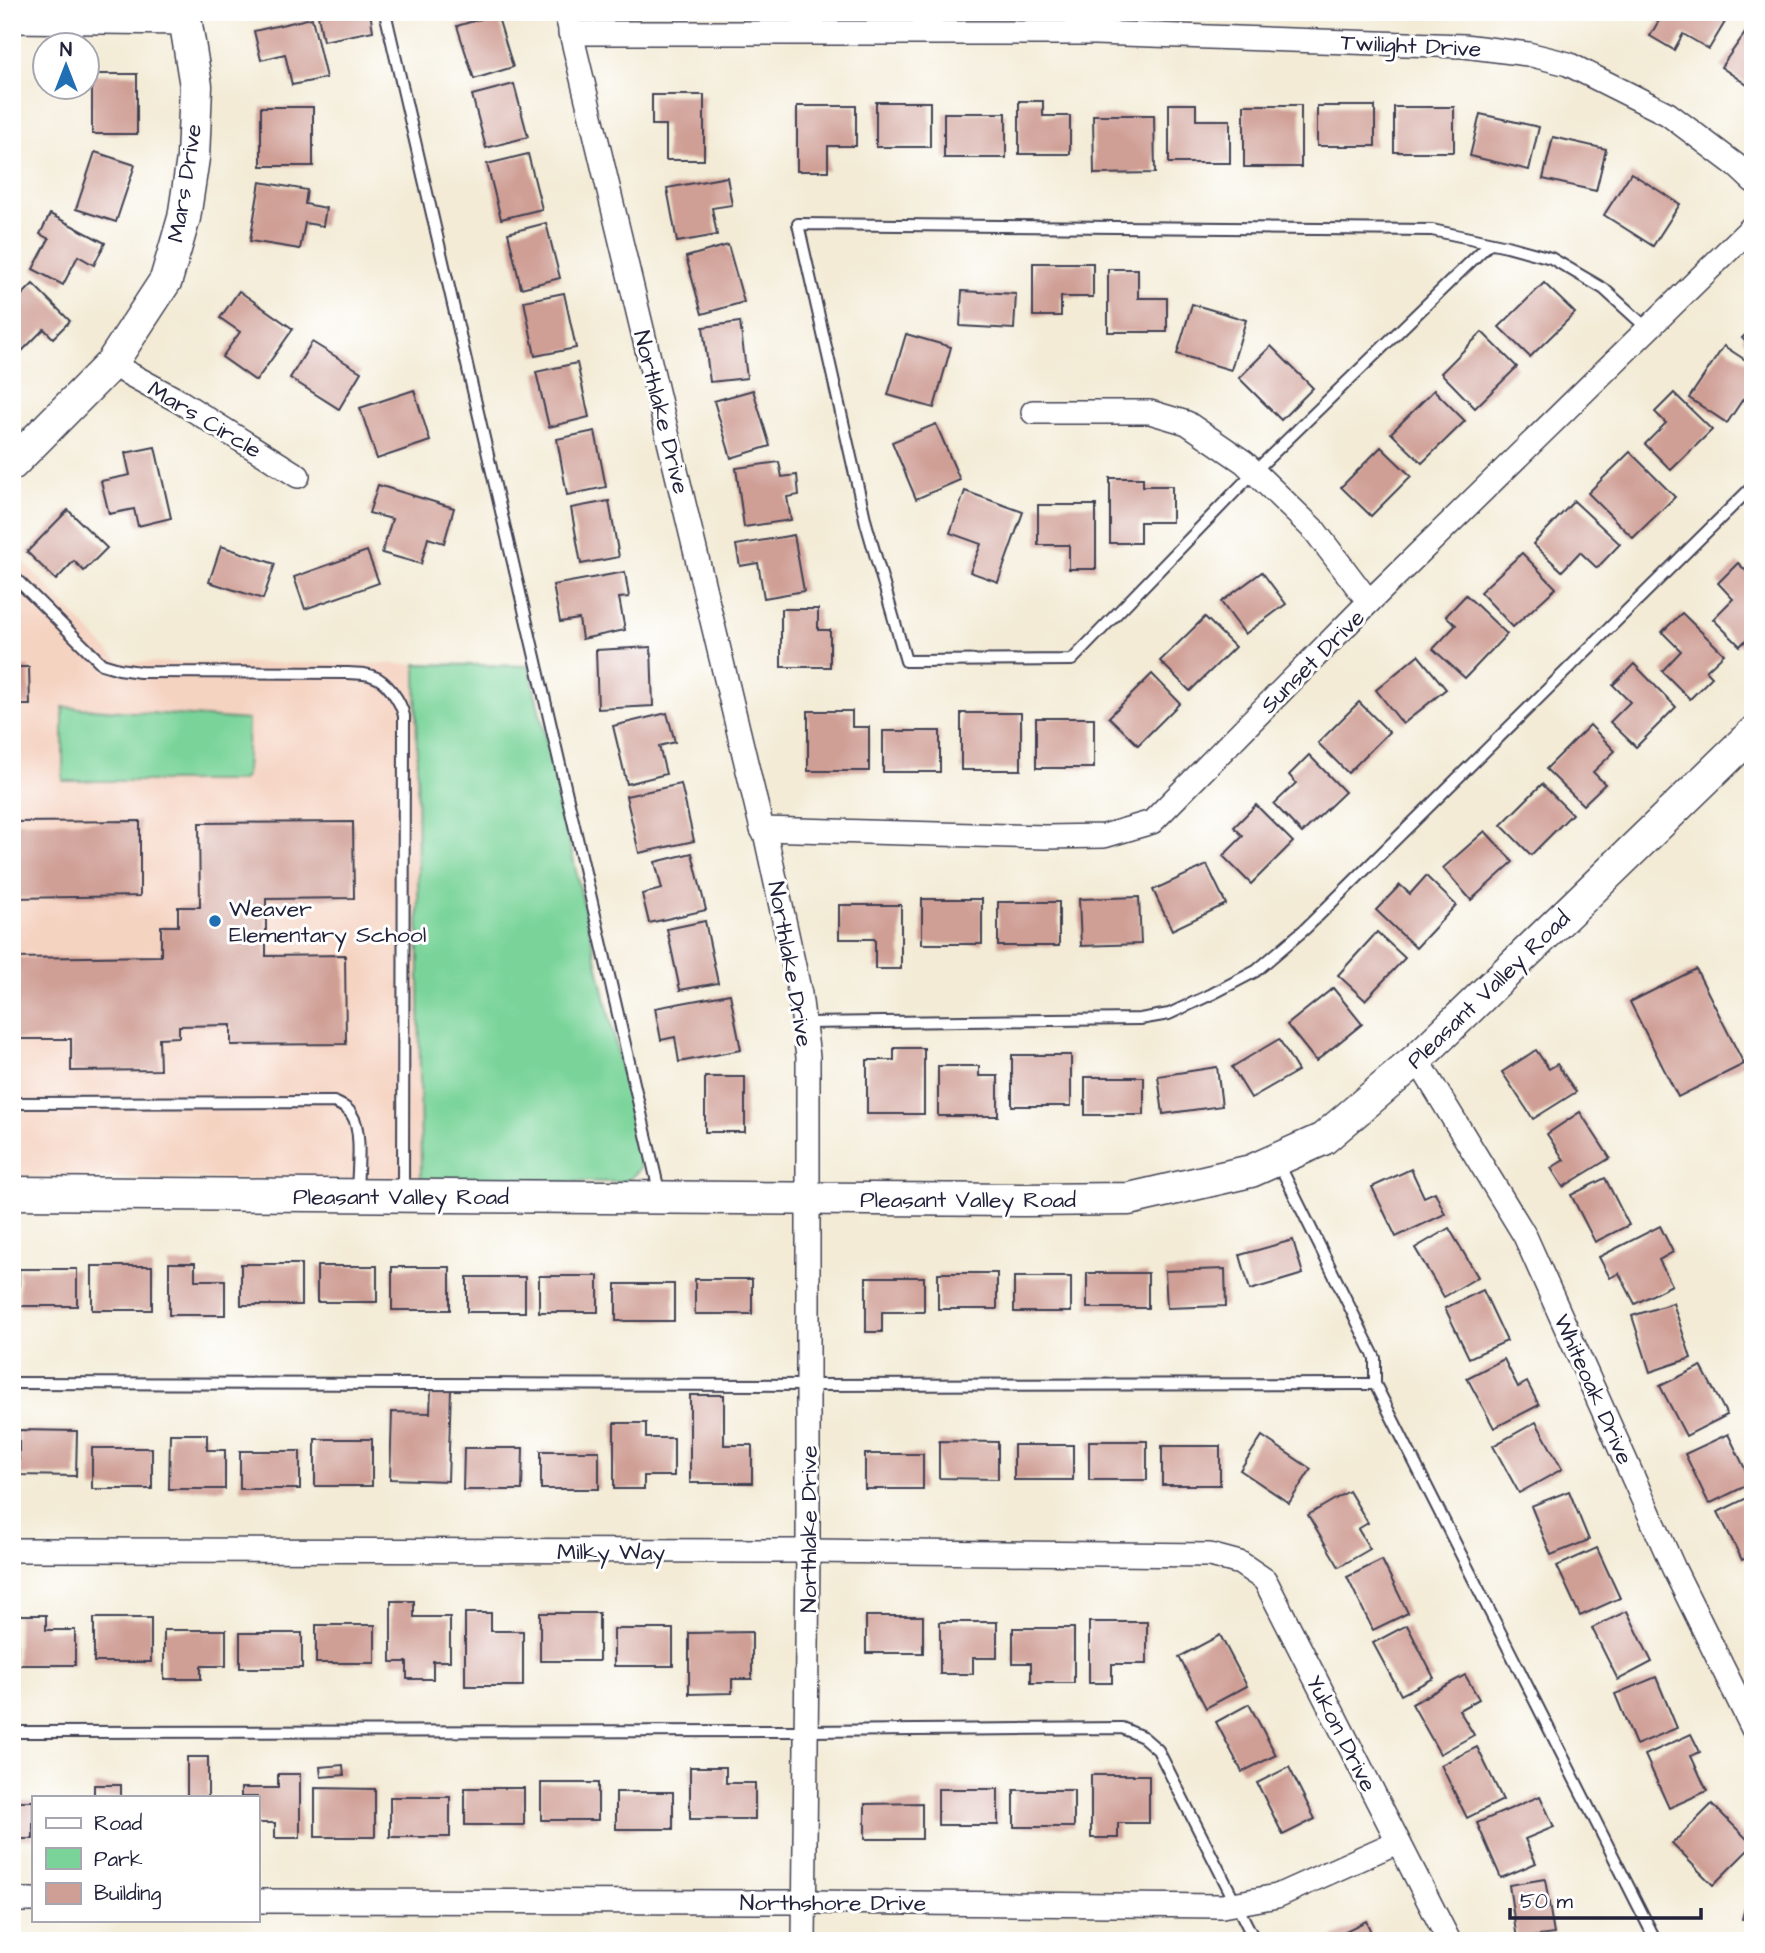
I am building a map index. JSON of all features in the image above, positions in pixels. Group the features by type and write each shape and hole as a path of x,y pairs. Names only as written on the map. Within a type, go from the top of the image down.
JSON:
{"street":[{"path":"12,22 185,18"},
{"name":"Mars Drive","path":"12,464 111,364 166,280 184,218 193,158 196,86 185,18"},
{"name":"Twilight Drive","path":"568,22 1095,33 1464,46 1528,54 1568,64 1668,114 1753,181"},
{"name":"Northlake Drive","path":"568,22 766,837 804,1023 808,1057 809,1198 804,1941"},
{"name":"Sunset Drive","path":"762,829 1045,838 1104,836 1152,822 1369,603 1753,226"},
{"name":"Mars Circle","path":"111,364 179,401 298,476"},
{"path":"1033,412 1150,412 1187,423 1244,463 1315,531 1369,603"},
{"name":"Pleasant Valley Road","path":"12,1193 1129,1199 1251,1171 1323,1139 1417,1059 1753,733"},
{"name":"Whiteoak Drive","path":"1417,1059 1525,1236 1674,1569 1753,1729"},
{"name":"Milky Way","path":"12,1550 808,1551 1209,1555"},
{"name":"Yukon Drive","path":"1209,1555 1240,1563 1265,1580 1449,1941"},
{"name":"Northshore Drive","path":"259,1900 1222,1906 1277,1896 1397,1842"},
{"path":"12,1900 32,1900"}],"lane":[{"path":"385,12 660,1197"},
{"path":"1490,243 1254,472 1072,660 906,662 866,523 798,224 1432,230 1490,243 1551,258 1604,289 1648,329"},
{"path":"804,1023 1140,1019 1169,1014 1256,971 1305,929 1753,486"},
{"path":"12,575 103,664 140,672 348,673 374,676 390,690 402,706 403,1196"},
{"path":"12,1102 334,1102 352,1114 356,1123 356,1196"},
{"path":"1277,1159 1375,1359 1375,1384 1656,1941"},
{"path":"12,1383 1375,1384"},
{"path":"12,1732 1122,1728 1143,1737 1158,1750 1255,1941"}],"shaded area":[{"name":"Weaver Elementary School","path":"12,550 119,662 416,664 421,1181 12,1177"}],"green space":[{"path":"416,664 529,666 641,1154 640,1169 630,1179 621,1182 421,1181"},
{"path":"63,707 248,720 246,776 241,781 63,781"}],"building":[{"path":"249,12 282,12 282,14 250,20"},
{"path":"332,12 370,12 373,31 323,41 318,15"},
{"path":"1664,12 1719,12 1728,17 1709,49 1683,34 1674,50 1650,36"},
{"path":"497,14 513,67 474,79 457,26"},
{"path":"312,18 326,78 292,85 285,54 261,60 254,31"},
{"path":"1753,22 1753,89 1721,67"},
{"path":"102,74 137,74 137,134 92,134 92,102 102,102"},
{"path":"514,84 528,137 486,148 472,95"},
{"path":"652,95 704,95 704,160 666,160 666,125 652,125"},
{"path":"1019,101 1043,101 1043,116 1070,116 1070,154 1019,154"},
{"path":"876,102 930,102 930,147 876,147"},
{"path":"1169,104 1196,104 1196,120 1230,120 1230,163 1169,163"},
{"path":"1244,105 1301,105 1301,167 1244,167"},
{"path":"797,106 856,106 856,146 828,146 828,171 797,171"},
{"path":"1317,106 1375,106 1375,146 1317,146"},
{"path":"261,107 313,107 313,166 261,166"},
{"path":"1394,107 1454,107 1454,152 1394,152"},
{"path":"944,113 1006,113 1006,158 944,158"},
{"path":"1480,114 1539,127 1529,170 1470,156"},
{"path":"1093,115 1154,115 1155,173 1094,174"},
{"path":"1553,137 1606,149 1596,191 1543,179"},
{"path":"95,152 135,165 116,222 76,209"},
{"path":"528,154 542,209 501,219 487,164"},
{"path":"1631,173 1680,204 1653,246 1604,215"},
{"path":"727,177 732,205 712,208 717,235 677,242 667,188"},
{"path":"260,182 307,190 305,204 326,208 323,226 305,223 300,249 250,241"},
{"path":"50,214 105,243 94,265 78,256 63,285 33,269 49,239 40,234"},
{"path":"546,223 560,278 521,288 508,233"},
{"path":"728,245 744,302 702,314 686,257"},
{"path":"1033,263 1093,263 1093,297 1061,297 1061,316 1033,316"},
{"path":"1108,269 1138,269 1138,298 1167,298 1167,332 1108,332"},
{"path":"1544,283 1575,313 1530,357 1499,327"},
{"path":"33,284 70,321 53,338 44,329 20,353 12,345 12,305"},
{"path":"239,291 293,329 256,381 222,357 240,332 220,318"},
{"path":"962,291 1016,294 1014,329 960,326"},
{"path":"564,293 576,348 535,356 524,301"},
{"path":"1192,304 1246,320 1231,370 1177,354"},
{"path":"740,322 747,378 710,382 703,327"},
{"path":"1753,327 1753,349 1742,338"},
{"path":"1482,332 1517,367 1475,408 1441,373"},
{"path":"906,334 951,347 934,408 888,395"},
{"path":"312,342 361,372 339,409 290,378"},
{"path":"1271,346 1313,388 1281,420 1239,378"},
{"path":"1724,346 1753,365 1753,384 1727,423 1689,398"},
{"path":"577,363 589,417 549,427 536,372"},
{"path":"414,390 430,441 377,459 360,408"},
{"path":"753,390 770,446 731,458 714,401"},
{"path":"1434,390 1465,421 1422,463 1391,433"},
{"path":"1674,393 1712,430 1671,470 1645,444 1666,423 1655,412"},
{"path":"936,424 960,480 916,499 892,442"},
{"path":"595,431 606,487 567,495 557,439"},
{"path":"155,447 171,518 138,526 134,509 109,514 101,481 130,475 125,453"},
{"path":"1381,447 1411,476 1371,516 1341,487"},
{"path":"1630,452 1675,497 1633,538 1588,493"},
{"path":"779,462 782,477 797,475 799,495 787,497 791,520 744,527 736,468"},
{"path":"1110,478 1143,478 1143,486 1172,486 1172,522 1140,522 1140,543 1110,543"},
{"path":"378,485 454,508 444,543 428,538 421,564 382,553 392,519 369,513"},
{"path":"965,491 1023,512 998,582 970,572 981,544 950,533"},
{"path":"609,501 619,557 581,564 571,508"},
{"path":"1574,501 1620,544 1597,568 1580,552 1562,571 1533,544"},
{"path":"1038,505 1096,505 1096,569 1069,569 1069,545 1038,545"},
{"path":"68,510 107,548 84,571 74,561 56,580 27,552"},
{"path":"794,535 804,591 764,598 758,563 740,566 736,545"},
{"path":"221,546 275,564 263,599 209,582"},
{"path":"367,551 379,583 305,609 294,577"},
{"path":"1522,553 1556,588 1513,627 1480,592"},
{"path":"1738,563 1753,578 1753,633 1740,646 1713,619 1733,599 1718,583"},
{"path":"625,572 629,597 619,598 625,630 582,639 579,619 560,622 553,585"},
{"path":"1262,572 1286,604 1245,634 1221,602"},
{"path":"1466,595 1507,634 1465,678 1433,649 1456,625 1446,616"},
{"path":"781,609 818,609 818,630 830,630 830,667 781,667"},
{"path":"1682,613 1724,654 1706,671 1712,677 1690,699 1662,671 1681,651 1662,632"},
{"path":"1205,617 1235,647 1190,691 1160,661"},
{"path":"651,647 653,706 598,709 596,650"},
{"path":"1418,655 1446,689 1403,724 1376,690"},
{"path":"1634,664 1676,707 1636,747 1610,722 1630,702 1613,685"},
{"path":"12,667 29,667 30,705 12,705"},
{"path":"1152,674 1180,703 1138,745 1109,717"},
{"path":"1359,702 1389,732 1348,773 1318,743"},
{"path":"808,711 852,711 852,727 869,727 869,771 808,771"},
{"path":"667,713 675,742 659,746 666,774 627,784 613,726"},
{"path":"961,713 1021,713 1021,770 961,770"},
{"path":"1036,718 1094,718 1094,768 1036,768"},
{"path":"1590,725 1615,751 1593,772 1605,784 1583,805 1546,769"},
{"path":"883,731 940,731 940,772 883,772"},
{"path":"1309,755 1345,792 1302,833 1274,804 1296,783 1289,775"},
{"path":"681,784 694,841 639,853 626,796"},
{"path":"1542,784 1572,814 1531,855 1501,825"},
{"path":"1256,805 1293,842 1251,884 1223,856 1243,836 1234,827"},
{"path":"140,821 140,896 12,898 12,822"},
{"path":"353,822 354,898 266,899 266,956 345,955 346,1044 231,1045 231,1025 179,1026 179,1037 159,1038 160,1070 71,1071 71,1039 12,1039 12,958 161,956 161,926 178,926 178,907 200,907 199,823"},
{"path":"1485,831 1513,862 1471,900 1443,868"},
{"path":"692,853 706,910 649,923 642,894 662,889 655,862"},
{"path":"1207,865 1226,904 1172,930 1153,890"},
{"path":"1426,876 1456,905 1416,948 1376,910 1400,885 1410,894"},
{"path":"1139,897 1141,944 1081,946 1079,899"},
{"path":"922,899 982,899 982,944 922,944"},
{"path":"998,902 1059,902 1059,946 998,946"},
{"path":"839,905 901,905 901,969 875,969 875,939 839,939"},
{"path":"705,921 718,983 680,990 667,929"},
{"path":"1377,932 1405,958 1365,1000 1338,975"},
{"path":"1696,969 1744,1064 1678,1097 1630,1002"},
{"path":"1333,988 1362,1024 1316,1061 1287,1025"},
{"path":"730,994 741,1050 679,1062 675,1037 661,1040 655,1008"},
{"path":"1279,1039 1298,1071 1251,1098 1232,1067"},
{"path":"894,1048 924,1048 924,1114 867,1114 867,1060 894,1060"},
{"path":"1536,1050 1549,1069 1557,1064 1576,1092 1533,1119 1502,1072"},
{"path":"1012,1055 1071,1055 1071,1106 1012,1106"},
{"path":"938,1066 979,1066 979,1076 998,1076 998,1116 938,1116"},
{"path":"1217,1067 1222,1106 1163,1114 1158,1076"},
{"path":"705,1077 745,1077 745,1132 705,1132"},
{"path":"1085,1077 1144,1077 1144,1115 1085,1115"},
{"path":"1580,1112 1610,1158 1563,1187 1551,1168 1564,1160 1547,1134"},
{"path":"1411,1169 1424,1197 1435,1192 1445,1214 1396,1237 1372,1187"},
{"path":"1605,1178 1629,1225 1595,1242 1571,1195"},
{"path":"1660,1226 1673,1252 1659,1260 1672,1285 1635,1304 1619,1273 1610,1278 1599,1257"},
{"path":"1449,1228 1478,1277 1444,1297 1415,1248"},
{"path":"1293,1240 1303,1274 1250,1290 1240,1255"},
{"path":"169,1263 195,1263 195,1280 225,1280 225,1315 169,1315"},
{"path":"241,1264 301,1264 301,1305 241,1305"},
{"path":"92,1266 152,1266 152,1310 92,1310"},
{"path":"317,1266 377,1266 377,1302 317,1302"},
{"path":"392,1267 450,1267 450,1310 392,1310"},
{"path":"19,1269 77,1269 77,1306 19,1306"},
{"path":"1225,1269 1226,1306 1167,1308 1165,1271"},
{"path":"938,1273 997,1273 997,1309 938,1309"},
{"path":"1087,1273 1148,1273 1148,1308 1087,1308"},
{"path":"539,1276 598,1276 598,1312 539,1312"},
{"path":"467,1277 525,1277 525,1312 467,1312"},
{"path":"866,1277 924,1277 924,1312 882,1312 882,1332 866,1332"},
{"path":"1014,1277 1071,1277 1071,1312 1014,1312"},
{"path":"695,1279 752,1279 752,1314 695,1314"},
{"path":"616,1284 674,1284 674,1321 616,1321"},
{"path":"1483,1290 1507,1341 1469,1358 1445,1308"},
{"path":"1673,1303 1691,1358 1650,1372 1632,1316"},
{"path":"1504,1359 1518,1387 1527,1382 1539,1405 1494,1428 1467,1378"},
{"path":"1701,1366 1727,1415 1686,1436 1660,1386"},
{"path":"431,1389 451,1389 448,1481 390,1479 392,1412 430,1413"},
{"path":"690,1395 724,1395 724,1445 752,1445 752,1483 690,1483"},
{"path":"1536,1422 1562,1469 1519,1493 1493,1446"},
{"path":"614,1423 646,1423 646,1438 674,1438 674,1476 644,1476 644,1489 614,1489"},
{"path":"19,1430 77,1431 76,1476 19,1475"},
{"path":"170,1434 207,1434 207,1450 225,1450 225,1489 169,1489"},
{"path":"1728,1434 1752,1483 1709,1504 1685,1454"},
{"path":"1262,1436 1311,1469 1289,1503 1240,1470"},
{"path":"315,1439 372,1439 372,1486 315,1486"},
{"path":"939,1441 998,1442 998,1479 939,1478"},
{"path":"1089,1441 1147,1441 1147,1480 1089,1480"},
{"path":"1014,1445 1073,1445 1073,1480 1014,1480"},
{"path":"1162,1446 1220,1446 1220,1485 1162,1485"},
{"path":"92,1448 152,1448 152,1489 92,1489"},
{"path":"464,1448 523,1448 522,1490 463,1490"},
{"path":"240,1451 300,1451 300,1489 240,1489"},
{"path":"541,1451 599,1451 599,1489 541,1489"},
{"path":"865,1454 923,1454 923,1489 865,1489"},
{"path":"1349,1491 1368,1523 1358,1529 1370,1549 1339,1567 1308,1515"},
{"path":"1569,1491 1589,1540 1551,1555 1531,1506"},
{"path":"1753,1495 1753,1555 1742,1560 1718,1512"},
{"path":"1597,1548 1620,1598 1580,1616 1557,1566"},
{"path":"1382,1560 1408,1613 1373,1630 1347,1577"},
{"path":"391,1601 414,1601 414,1617 450,1617 450,1661 433,1661 433,1679 407,1679 407,1662 391,1662"},
{"path":"1627,1611 1652,1662 1618,1680 1592,1628"},
{"path":"465,1613 491,1613 491,1631 523,1631 523,1686 465,1686"},
{"path":"540,1613 599,1613 599,1661 540,1661"},
{"path":"18,1615 46,1615 46,1630 75,1630 75,1665 17,1665"},
{"path":"866,1616 923,1616 923,1653 866,1653"},
{"path":"94,1618 151,1618 151,1662 94,1662"},
{"path":"940,1622 997,1622 997,1658 973,1658 973,1674 940,1674"},
{"path":"1089,1622 1147,1622 1147,1664 1112,1664 1112,1683 1089,1683"},
{"path":"316,1625 375,1625 375,1663 316,1663"},
{"path":"1407,1625 1434,1678 1401,1695 1373,1643"},
{"path":"1013,1628 1074,1628 1074,1683 1031,1683 1031,1663 1013,1663"},
{"path":"614,1629 673,1629 673,1666 614,1666"},
{"path":"164,1630 226,1630 226,1666 201,1666 201,1679 164,1679"},
{"path":"752,1632 752,1679 732,1679 732,1693 689,1694 689,1633"},
{"path":"240,1633 302,1633 302,1668 240,1668"},
{"path":"1220,1635 1247,1686 1206,1708 1179,1657"},
{"path":"1465,1675 1479,1699 1459,1710 1474,1735 1440,1754 1412,1704"},
{"path":"1656,1677 1677,1728 1636,1745 1615,1694"},
{"path":"1249,1704 1276,1755 1242,1772 1216,1722"},
{"path":"1691,1734 1700,1752 1691,1756 1707,1791 1669,1808 1645,1755"},
{"path":"1477,1747 1503,1800 1467,1818 1441,1765"},
{"path":"187,1757 208,1757 208,1796 187,1796"},
{"path":"343,1765 344,1775 321,1777 320,1767"},
{"path":"690,1767 726,1767 726,1783 755,1783 755,1819 690,1819"},
{"path":"1289,1767 1315,1819 1283,1835 1257,1783"},
{"path":"278,1774 300,1774 300,1838 275,1838 275,1823 259,1823 259,1796 241,1796 241,1788 278,1788"},
{"path":"1091,1775 1149,1775 1149,1823 1118,1823 1118,1838 1091,1838"},
{"path":"541,1783 598,1783 598,1820 541,1820"},
{"path":"94,1785 121,1785 121,1796 94,1796"},
{"path":"315,1788 375,1789 375,1837 315,1837"},
{"path":"465,1788 524,1788 524,1825 465,1825"},
{"path":"938,1789 998,1789 998,1825 938,1825"},
{"path":"1014,1790 1074,1790 1074,1827 1014,1827"},
{"path":"616,1792 673,1792 673,1829 616,1829"},
{"path":"1540,1796 1554,1827 1525,1839 1536,1863 1501,1878 1477,1823"},
{"path":"390,1797 450,1797 450,1837 390,1837"},
{"path":"16,1801 32,1801 32,1839 16,1839"},
{"path":"922,1803 922,1839 865,1839 865,1804"},
{"path":"1712,1804 1753,1845 1713,1885 1672,1844"},
{"path":"1545,1879 1554,1934 1517,1939 1509,1885"},
{"path":"1753,1881 1753,1922 1742,1919"},
{"path":"1366,1921 1375,1941 1335,1941 1333,1937"}],"place":[{"name":"Weaver Elementary School","path":"215,921"}]}
